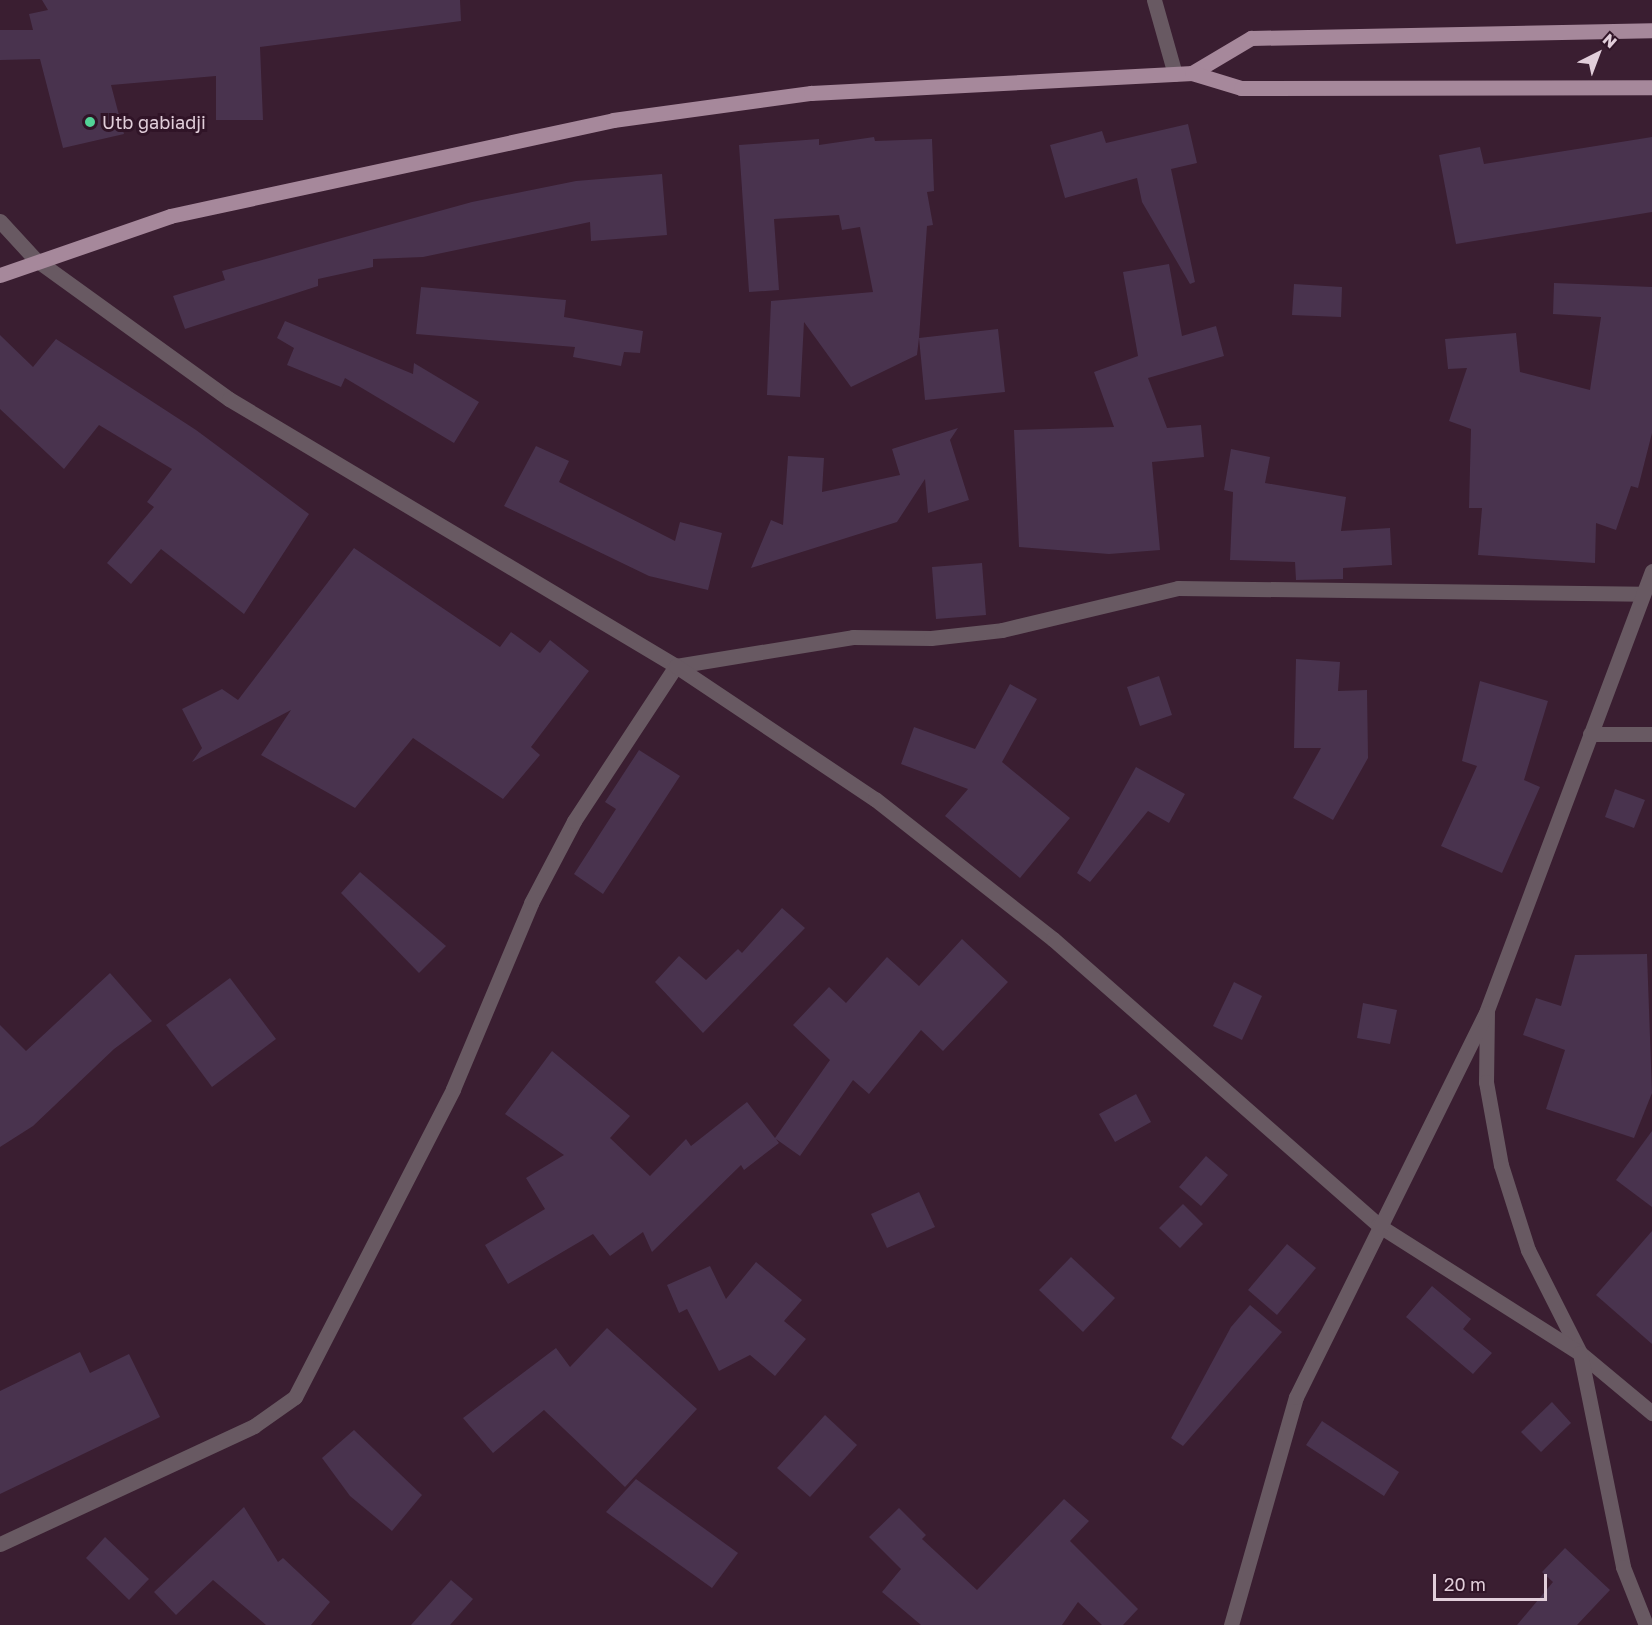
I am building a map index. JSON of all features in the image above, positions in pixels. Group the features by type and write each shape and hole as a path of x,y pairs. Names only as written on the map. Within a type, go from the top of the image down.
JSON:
{"main road":[{"path":"1192,73 1251,38 1652,30"},
{"path":"0,275 35,259 170,216 613,120 811,93 1192,73 1241,88 1652,87"}],"street":[{"path":"1154,0 1175,74"},
{"path":"0,221 35,259 229,399 676,666 875,799 1053,939 1378,1225 1580,1353 1652,1413"},
{"path":"1231,1625 1296,1397 1378,1225 1487,1011 1641,594 1652,571"},
{"path":"0,1544 254,1426 295,1397 453,1089 531,903 574,821 676,666 807,642 1002,630 1178,588 1641,594"},
{"path":"1590,734 1652,734"},
{"path":"1487,1011 1486,1082 1501,1165 1528,1250 1580,1353 1623,1567 1646,1625"}],"building":[{"path":"42,0 460,0 461,21 260,47 263,120 216,120 216,76 111,85 124,134 63,148 40,59 0,60 0,30 33,30 29,14 48,10"},
{"path":"1188,124 1197,163 1171,169 1195,282 1190,284 1142,202 1137,178 1065,198 1050,145 1102,131 1106,143"},
{"path":"874,137 875,141 932,139 934,191 927,192 933,225 927,226 917,355 851,387 804,322 800,397 767,395 771,301 873,292 860,227 842,230 839,215 774,219 779,290 749,292 739,145 819,139 819,145"},
{"path":"1652,137 1652,212 1456,244 1439,155 1480,147 1484,164"},
{"path":"662,174 667,235 591,241 590,222 423,257 373,259 373,267 318,279 318,286 185,329 173,296 225,280 222,271 472,202 576,181"},
{"path":"1169,264 1182,336 1216,326 1224,356 1148,378 1167,428 1201,425 1204,457 1152,462 1160,550 1109,554 1019,547 1014,430 1114,427 1094,372 1138,356 1123,272"},
{"path":"1554,283 1652,287 1652,433 1638,488 1631,486 1616,530 1596,523 1595,563 1478,555 1482,508 1469,508 1471,429 1449,421 1467,368 1448,369 1445,339 1516,333 1520,372 1590,390 1601,317 1553,314"},
{"path":"1294,284 1342,287 1341,317 1292,315"},
{"path":"421,287 566,300 564,317 643,331 640,353 624,352 621,366 573,357 575,347 416,334"},
{"path":"285,321 413,374 414,363 479,402 454,443 345,378 341,387 287,365 294,348 277,338"},
{"path":"998,329 1005,392 925,400 919,338"},
{"path":"0,335 33,367 56,339 196,430 309,514 244,614 161,549 131,584 107,563 154,507 147,502 172,469 99,425 64,469 0,409"},
{"path":"958,428 950,440 969,500 928,513 925,479 897,522 751,568 771,520 783,525 788,456 824,458 822,492 900,475 892,449"},
{"path":"536,446 569,461 559,482 675,541 680,522 722,533 708,590 649,576 504,506"},
{"path":"1231,449 1270,457 1265,483 1346,497 1341,531 1390,528 1392,565 1343,568 1343,579 1296,580 1295,562 1230,560 1233,492 1224,490"},
{"path":"354,548 500,647 511,632 540,653 550,640 589,671 531,747 540,755 503,799 413,738 355,808 261,755 291,710 192,762 202,748 182,709 222,689 238,700"},
{"path":"982,563 986,615 936,619 932,567"},
{"path":"1296,659 1340,662 1338,691 1367,690 1368,758 1333,820 1293,798 1321,748 1294,748"},
{"path":"1159,676 1172,715 1140,726 1127,687"},
{"path":"1480,681 1548,701 1524,780 1540,787 1502,873 1441,846 1477,766 1462,761"},
{"path":"1010,684 1037,699 1002,762 1070,818 1020,878 945,816 968,789 901,764 914,727 975,749"},
{"path":"639,750 680,776 603,894 574,874 616,809 605,802"},
{"path":"1136,767 1185,794 1169,823 1148,811 1090,882 1077,873"},
{"path":"1615,789 1645,800 1634,828 1605,817"},
{"path":"360,872 446,946 419,973 341,893"},
{"path":"782,908 805,928 703,1033 655,982 679,956 706,980 738,949 742,953"},
{"path":"962,939 1008,982 943,1051 921,1030 869,1094 853,1080 800,1156 776,1139 779,1143 744,1170 741,1165 652,1252 643,1232 610,1256 593,1234 508,1284 485,1245 545,1209 526,1178 564,1155 505,1114 552,1051 630,1116 610,1138 650,1176 686,1139 691,1146 747,1102 775,1138 830,1060 793,1025 829,987 846,1003 887,957 919,986"},
{"path":"1647,954 1652,1093 1634,1138 1546,1109 1565,1050 1523,1035 1536,998 1561,1006 1575,955"},
{"path":"110,973 152,1021 114,1049 33,1126 0,1147 0,1025 26,1051"},
{"path":"230,978 276,1039 212,1087 166,1025"},
{"path":"1234,982 1262,996 1242,1040 1213,1026"},
{"path":"1363,1003 1397,1010 1390,1044 1357,1038"},
{"path":"1136,1094 1151,1122 1115,1142 1099,1114"},
{"path":"1652,1131 1652,1207 1616,1180"},
{"path":"1206,1156 1228,1175 1201,1206 1179,1187"},
{"path":"919,1192 935,1227 887,1248 871,1214"},
{"path":"1183,1204 1203,1224 1180,1248 1159,1228"},
{"path":"1652,1231 1652,1344 1596,1295"},
{"path":"1287,1244 1316,1268 1277,1315 1248,1290"},
{"path":"1071,1257 1115,1298 1083,1332 1039,1290"},
{"path":"756,1262 802,1300 784,1321 806,1339 775,1376 750,1355 719,1371 687,1309 679,1313 667,1285 710,1266 726,1299"},
{"path":"1432,1286 1471,1319 1463,1329 1492,1353 1473,1374 1406,1317"},
{"path":"1250,1305 1282,1332 1183,1446 1171,1438 1231,1327"},
{"path":"607,1328 697,1409 625,1487 544,1410 493,1453 463,1418 556,1348 570,1367"},
{"path":"80,1352 90,1373 129,1354 160,1417 0,1494 0,1391"},
{"path":"1552,1402 1571,1423 1541,1452 1521,1432"},
{"path":"825,1415 857,1445 810,1497 777,1468"},
{"path":"1322,1421 1399,1472 1384,1496 1306,1445"},
{"path":"354,1430 422,1495 392,1531 350,1496 322,1458"},
{"path":"636,1479 738,1553 712,1588 606,1512"},
{"path":"1064,1499 1089,1521 1070,1541 1138,1609 1123,1625 1102,1625 1078,1602 1062,1625 921,1625 882,1592 901,1569 869,1537 899,1508 926,1535 922,1539 977,1590"},
{"path":"244,1507 278,1562 283,1558 330,1602 311,1625 266,1625 213,1580 176,1615 154,1592"},
{"path":"105,1537 149,1579 129,1600 86,1558"},
{"path":"1565,1548 1610,1590 1577,1625 1517,1625 1553,1582 1542,1572"},
{"path":"451,1580 473,1599 450,1625 411,1625"}],"place":[{"name":"Utb gabiadji","path":"90,122"}]}
